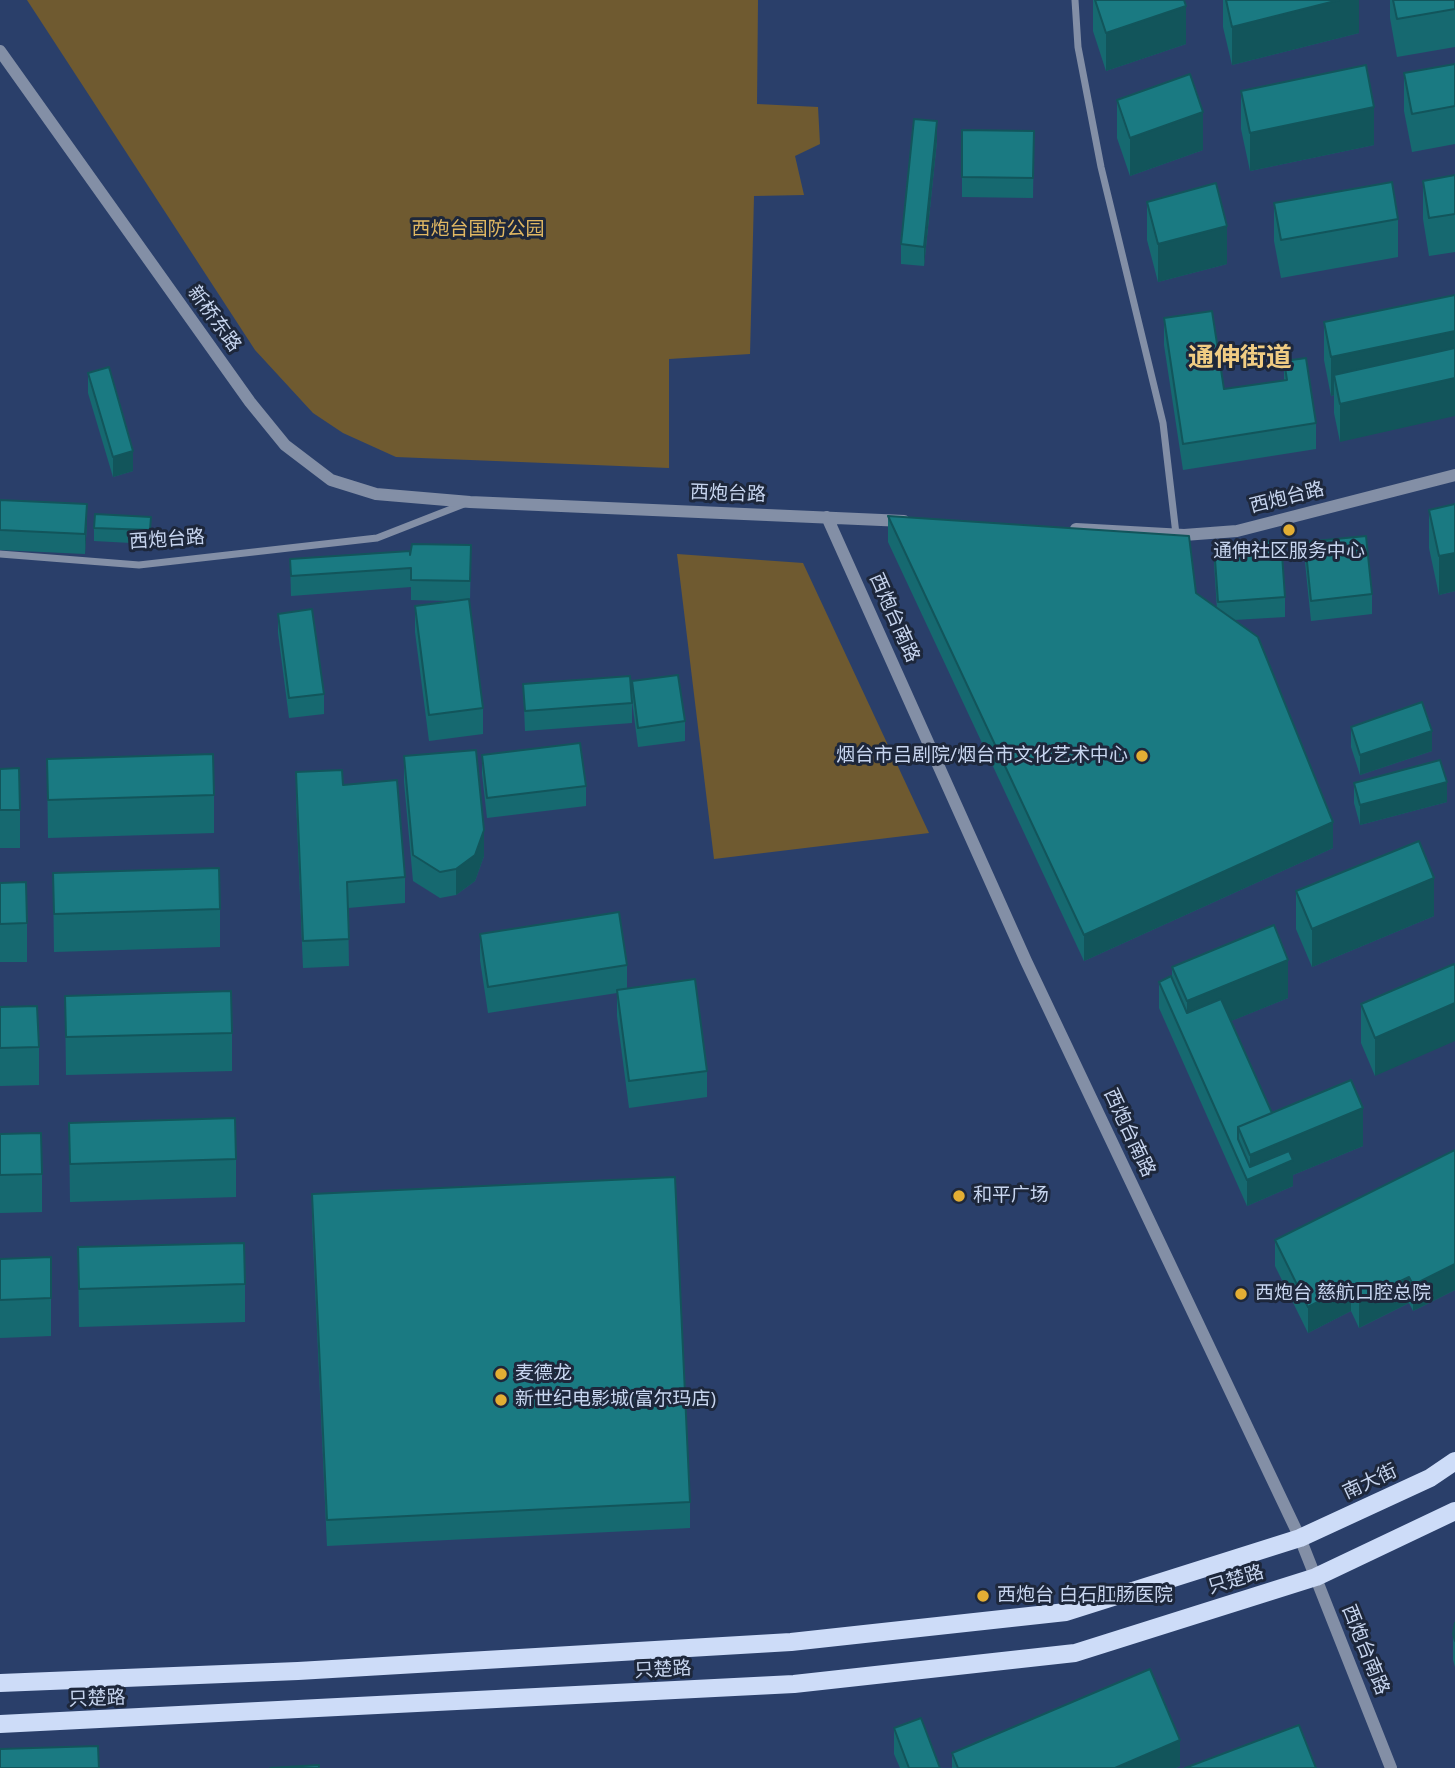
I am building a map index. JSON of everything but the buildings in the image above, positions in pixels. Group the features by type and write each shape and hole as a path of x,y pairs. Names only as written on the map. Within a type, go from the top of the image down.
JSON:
{"main road":[{"name":"南大街","path":"1300,1538 1430,1478 1455,1461"},
{"path":"1316,1577 1455,1511"},
{"name":"只楚路","path":"0,1683 298,1671 791,1642 1066,1612 1300,1538"},
{"name":"只楚路","path":"0,1724 794,1684 1075,1653 1316,1577"}],"street":[{"path":"1075,0 1078,47 1101,167 1163,423 1176,534"},
{"name":"新桥东路","path":"0,51 250,402 285,445 331,480 376,494 470,502"},
{"name":"西炮台路","path":"1060,528 1176,534 1237,531 1455,475"},
{"name":"西炮台路","path":"0,554 139,565 377,538 470,502 923,522"},
{"name":"西炮台南路","path":"827,517 1026,961 1300,1538 1391,1768"}],"green space":[{"name":"西炮台国防公园","path":"27,0 758,0 757,104 818,107 820,144 795,156 804,195 754,196 750,354 669,359 669,468 396,457 343,433 313,413 255,350"},
{"path":"677,554 803,563 929,833 714,859"}],"place":[{"name":"通伸社区服务中心","path":"1289,530"},
{"name":"烟台市吕剧院/烟台市文化艺术中心","path":"1142,756"},
{"name":"和平广场","path":"959,1196"},
{"name":"西炮台 慈航口腔总院","path":"1241,1294"},
{"name":"麦德龙","path":"501,1374"},
{"name":"新世纪电影城(富尔玛店)","path":"501,1400"},
{"name":"西炮台 白石肛肠医院","path":"983,1596"}],"district":[{"name":"通伸街道","path":"1240,359"}]}
